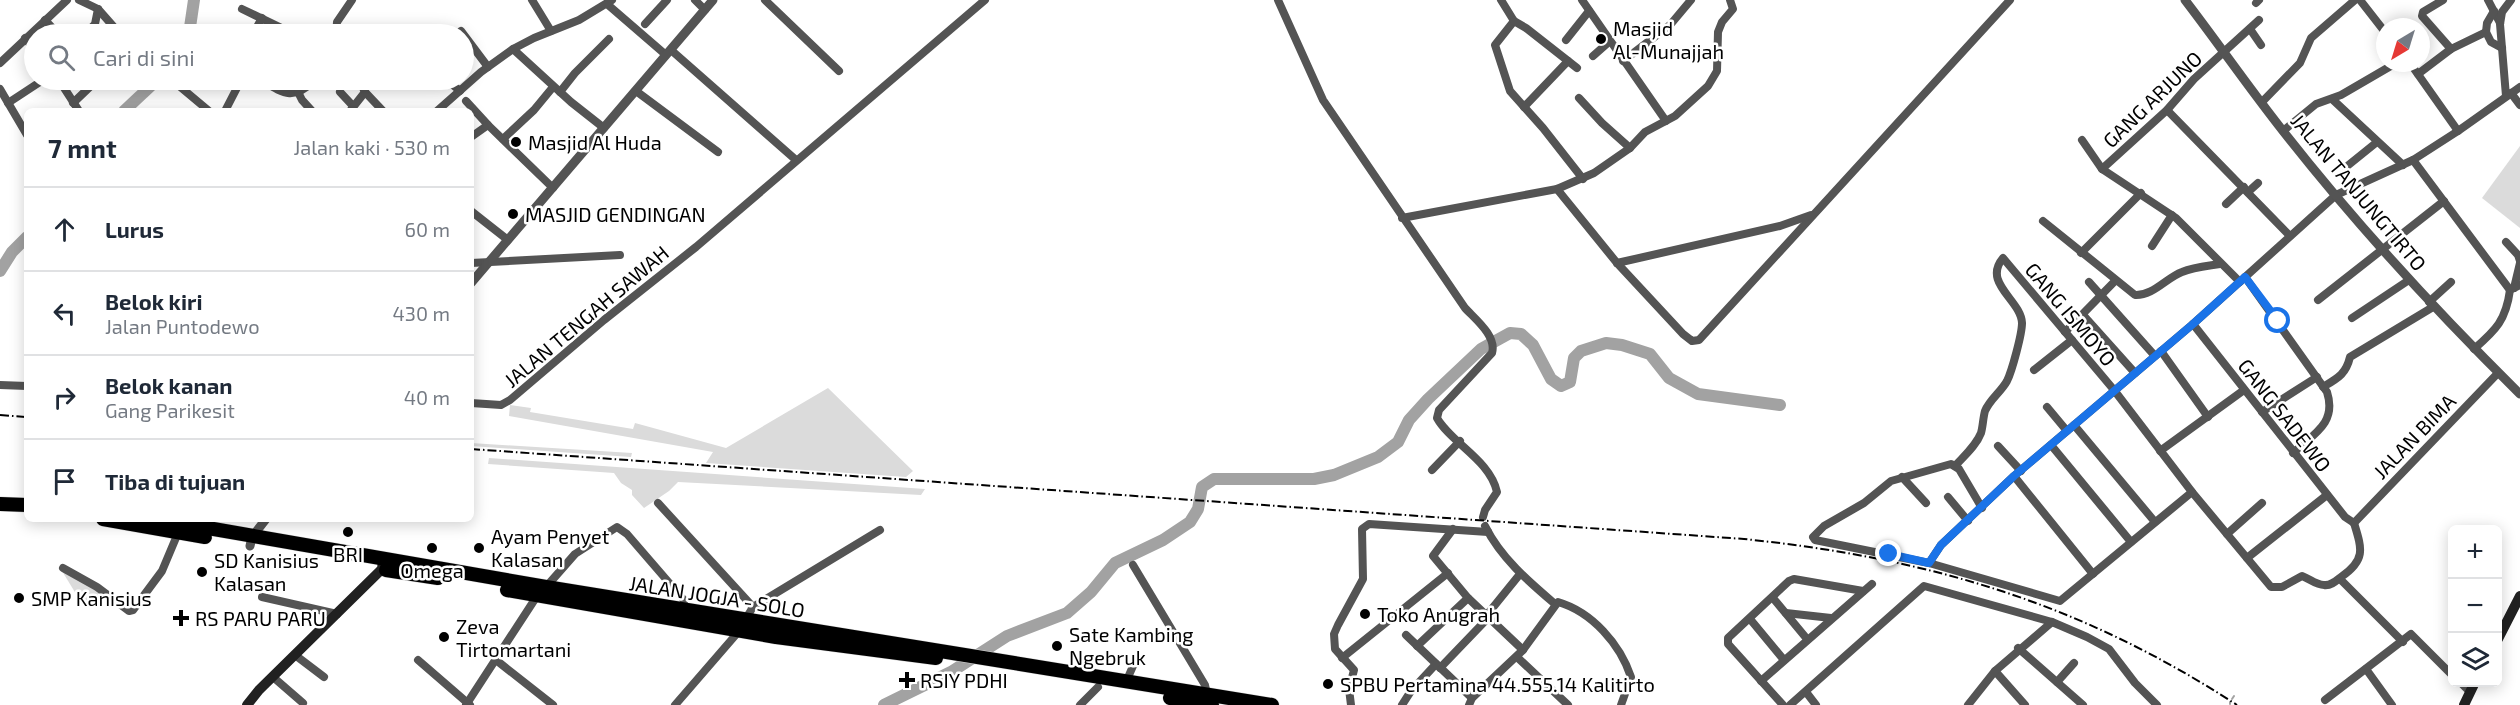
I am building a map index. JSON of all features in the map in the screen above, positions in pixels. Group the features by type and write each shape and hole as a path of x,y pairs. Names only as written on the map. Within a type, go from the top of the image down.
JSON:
{"highway":[{"path":"2,500 24,496"},
{"path":"2,500 24,504"},
{"name":"JALAN JOGJA - SOLO","path":"121,522 251,541 777,631 1126,682 1154,691"},
{"name":"JALAN JOGJA - SOLO","path":"169,522 251,541"},
{"name":"JALAN JOGJA - SOLO","path":"541,591 683,610 742,625"},
{"name":"JALAN JOGJA - SOLO","path":"983,662 1098,687 1272,705"}],"main road":[{"path":"247,705 383,564"},
{"path":"2501,633 2520,596"},
{"path":"2464,705 2472,687"}],"street":[{"path":"42,24 67,0"},
{"path":"79,0 98,9 111,24"},
{"path":"337,24 352,0"},
{"path":"532,0 551,31"},
{"path":"645,24 667,0"},
{"path":"694,0 705,10"},
{"path":"474,280 713,0"},
{"path":"765,0 839,71"},
{"name":"JALAN TENGAH SAWAH","path":"474,403 501,405 510,400 604,320 696,247 985,0"},
{"path":"1278,0 1323,100 1465,308 1490,336 1493,344 1492,353 1468,376 1438,413 1438,421 1482,465 1496,487 1495,498 1485,510 1486,525 1520,574 1556,603 1572,608 1612,639 1631,677 1621,705"},
{"path":"1501,0 1514,21 1526,27 1576,68"},
{"path":"1623,61 1670,25 1691,0"},
{"path":"1402,218 1557,189 1583,179 1630,148 1646,132 1695,100 1718,71 1718,32 1722,22 1733,9 1730,0"},
{"path":"1557,189 1617,263 1687,338 1692,341 1698,340 2010,0"},
{"name":"JALAN TANJUNGTIRTO","path":"2185,0 2283,131 2382,251 2474,349 2520,394"},
{"path":"2262,102 2300,63 2311,38 2355,0"},
{"path":"2360,0 2376,20"},
{"path":"2443,0 2423,12 2422,16 2451,49"},
{"path":"2488,0 2500,24"},
{"path":"2511,0 2502,12 2500,24 2502,48 2508,94 2520,105"},
{"path":"474,79 513,49 579,20 609,2 796,160"},
{"path":"1566,40 1586,4 1666,121"},
{"path":"95,24 98,9"},
{"path":"242,9 274,24"},
{"path":"2494,11 2487,23 2486,32 2491,42 2502,48"},
{"path":"259,24 262,18"},
{"path":"45,20 49,24"},
{"name":"GANG ARJUNO","path":"2102,169 2167,110 2194,79 2259,20"},
{"path":"1514,21 1497,42 1495,49 1510,91 1583,179"},
{"path":"2250,29 2261,45"},
{"path":"2458,131 2418,74 2451,49 2486,32"},
{"path":"0,63 24,39"},
{"path":"503,139 609,39"},
{"path":"1593,56 1610,41"},
{"path":"474,48 488,67"},
{"path":"513,49 604,128"},
{"path":"1524,107 1568,61"},
{"path":"2283,131 2316,104 2332,99 2380,72"},
{"path":"1929,563 1941,545 2018,473 2193,324 2336,195 2413,160 2520,87"},
{"path":"0,90 24,130"},
{"path":"8,103 28,90"},
{"path":"65,90 77,108"},
{"path":"73,103 87,90"},
{"path":"184,90 205,108"},
{"path":"227,108 236,90"},
{"path":"277,90 283,94 301,90"},
{"path":"440,108 460,91"},
{"path":"636,91 718,152"},
{"path":"298,92 309,108"},
{"path":"340,92 351,108"},
{"path":"353,108 365,92 380,108"},
{"path":"1579,98 1630,148"},
{"path":"2332,99 2403,165"},
{"path":"466,101 472,108"},
{"path":"474,110 553,188"},
{"path":"2167,110 2289,236"},
{"path":"474,135 488,125"},
{"path":"2082,140 2102,169 2172,215 2220,264 2242,280 2324,387 2331,404 2331,412 2321,428 2293,453"},
{"path":"2346,167 2377,142"},
{"path":"2413,160 2515,288"},
{"path":"2226,204 2258,183"},
{"path":"2081,253 2141,193"},
{"path":"2318,300 2444,201"},
{"path":"474,213 508,240"},
{"path":"1617,263 1780,226 1814,214"},
{"path":"2152,246 2172,215"},
{"path":"2043,221 2115,281 2139,296 2162,285 2180,272 2220,264"},
{"path":"2474,349 2500,324 2515,288 2520,262 2518,255 2506,242"},
{"path":"474,263 620,255"},
{"name":"GANG ISMOYO","path":"1955,466 1976,442 1981,433 1985,411 2007,380 2022,325 2018,311 2000,285 1996,273 2003,258 2114,390 2192,492 2273,588 2282,587 2302,576 2321,586 2330,585 2340,579"},
{"path":"2352,318 2409,280"},
{"path":"2065,332 2115,281"},
{"path":"2089,282 2158,353 2208,417"},
{"path":"2324,387 2347,370 2350,357 2431,304 2451,282"},
{"path":"2083,315 2135,373"},
{"name":"GANG SADEWO","path":"2193,324 2293,453 2345,517 2354,523"},
{"path":"2034,370 2072,340"},
{"name":"JALAN BIMA","path":"2354,523 2498,373"},
{"path":"2262,412 2317,377"},
{"path":"0,385 24,386"},
{"path":"2160,451 2244,390"},
{"path":"2047,407 2067,431"},
{"path":"2074,425 2154,522"},
{"path":"1432,470 1460,441"},
{"path":"2051,445 2131,542"},
{"path":"1998,446 2093,574"},
{"path":"1982,508 1955,466 1951,464 1891,481 1864,503 1824,526 1813,537 1815,540 1929,563 2060,602 2192,492"},
{"path":"1902,477 1926,503"},
{"path":"2247,558 2327,495"},
{"path":"1948,496 1968,521"},
{"path":"658,503 753,607"},
{"path":"2227,534 2262,503"},
{"path":"251,541 264,522"},
{"path":"2354,523 2361,555 2355,566 2340,579 2403,642"},
{"path":"1351,705 1349,689 1354,670 1335,649 1334,634 1363,579 1362,530 1369,524 1453,530 1486,525"},
{"path":"418,660 468,704 541,591 575,554 617,527 627,534 684,600 683,610"},
{"path":"675,705 742,625 753,607 880,530"},
{"path":"1453,530 1433,556 1468,598 1523,650"},
{"path":"63,568 97,587 129,611 133,610 162,571 178,532"},
{"path":"1133,565 1205,685 1209,700"},
{"path":"1342,658 1448,573"},
{"path":"1402,705 1411,691 1487,617 1520,574"},
{"path":"1783,705 1727,642 1789,581 1794,579 1863,591"},
{"path":"1761,681 1872,584"},
{"path":"1790,705 1924,586 2052,622 2109,649 2135,683 2157,704"},
{"path":"262,597 337,614"},
{"path":"1417,646 1468,598"},
{"path":"1773,598 1808,639"},
{"path":"1406,635 1470,702 1523,650 1556,603"},
{"path":"1786,614 1831,618"},
{"path":"1749,619 1784,660"},
{"path":"1968,705 1995,671 2018,648 2052,622"},
{"path":"2325,699 2410,635 2414,635 2448,671"},
{"path":"2018,648 2083,705"},
{"path":"295,655 324,677"},
{"path":"1516,657 1568,705"},
{"path":"496,660 553,705"},
{"path":"1126,682 1138,660"},
{"path":"2057,682 2074,663"},
{"path":"2366,669 2392,705"},
{"path":"1995,671 2025,705"},
{"path":"273,676 303,703"},
{"path":"1080,705 1098,687"},
{"path":"1806,692 1816,705"}],"shaded area":[{"path":"2520,146 2520,228 2482,198"},
{"path":"828,388 913,471 906,477 706,463 713,452 509,416 510,405 531,408 530,412 633,429 635,423 726,448"},
{"path":"474,443 632,453 631,457 474,446"},
{"path":"489,458 925,489 921,495 678,482 644,508 632,495 632,490 621,483 614,473 488,464"},
{"path":"62,571 101,592 84,607"}],"waterway":[{"path":"190,24 194,0"},
{"path":"127,108 146,90"},
{"path":"0,271 12,252 24,240"},
{"path":"884,705 951,672 1007,636 1067,613 1091,592 1115,563 1163,540 1190,522 1198,509 1202,487 1214,479 1314,479 1334,475 1378,457 1398,442 1409,420 1481,349 1510,333 1521,334 1533,345 1551,379 1561,386 1570,382 1574,358 1581,351 1606,343 1622,345 1650,354 1669,378 1698,394 1780,405"}],"railway":[{"path":"0,415 24,417"},
{"path":"474,449 1744,539 1812,547 1940,573 2001,591 2061,613 2120,639 2178,669 2237,705"}],"place":[{"name":"Masjid Al-Munajjah","path":"1601,39"},
{"name":"Masjid Al Huda","path":"516,142"},
{"name":"MASJID GENDINGAN","path":"513,214"},
{"name":"BRI","path":"348,532"},
{"name":"Omega","path":"432,548"},
{"name":"Ayam Penyet Kalasan","path":"479,548"},
{"name":"SD Kanisius Kalasan","path":"202,572"},
{"name":"SMP Kanisius","path":"19,598"},
{"name":"Toko Anugrah","path":"1365,614"},
{"name":"RS PARU PARU","path":"181,618"},
{"name":"Zeva Tirtomartani","path":"444,637"},
{"name":"Sate Kambing Ngebruk","path":"1057,646"},
{"name":"RSIY PDHI","path":"907,680"},
{"name":"SPBU Pertamina 44.555.14 Kalitirto","path":"1328,684"}],"route":[{"path":"1889,554 1929,563 1941,545 2014,476 2245,277 2278,321"}]}
